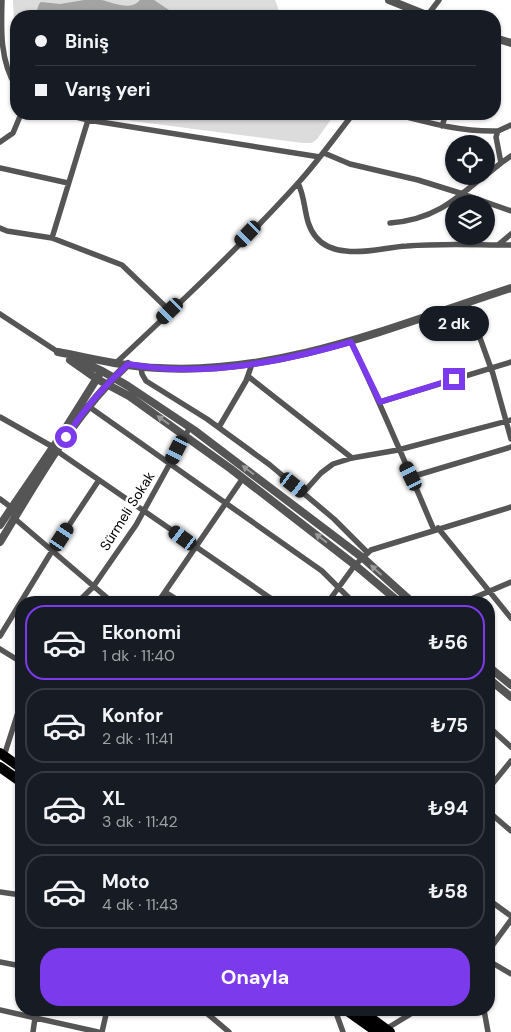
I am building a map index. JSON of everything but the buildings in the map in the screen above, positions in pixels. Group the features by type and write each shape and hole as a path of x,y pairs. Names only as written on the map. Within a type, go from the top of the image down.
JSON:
{"highway":[{"path":"2,754 15,764"},
{"path":"0,768 15,778"},
{"path":"357,1016 384,1031"},
{"path":"367,1016 384,1031"}],"street":[{"path":"2,0 1,49 4,68 10,80"},
{"path":"389,0 413,10"},
{"path":"0,142 13,133 18,120"},
{"path":"52,238 88,120 322,155 418,180 511,211"},
{"path":"117,362 298,183 348,120"},
{"path":"418,120 476,132 498,131 511,125"},
{"path":"442,126 444,120"},
{"path":"498,131 496,137 501,163"},
{"path":"495,168 511,156"},
{"path":"0,168 68,183"},
{"path":"298,183 305,200 310,229 320,242 332,248 359,252 421,245 511,245"},
{"path":"390,224 408,222 433,214 474,185"},
{"path":"0,228 7,231 52,238 122,265 170,311"},
{"path":"498,245 511,234"},
{"path":"58,352 141,367 212,368 252,364 351,342 511,288"},
{"path":"467,302 508,421 511,439"},
{"path":"0,314 97,379 129,396 243,478 392,596"},
{"path":"351,342 380,402 398,450 436,529 492,596"},
{"path":"58,352 114,377 190,427 365,555"},
{"path":"0,542 108,361"},
{"path":"380,402 511,362"},
{"path":"0,525 88,406 106,384 128,364"},
{"path":"219,427 249,377 252,364"},
{"path":"141,367 146,381 219,427 270,465 334,519 365,555 406,596"},
{"path":"249,377 352,458"},
{"path":"88,406 227,502 322,571 347,596"},
{"path":"0,417 55,449 267,596"},
{"path":"303,493 321,473 333,464 352,458 398,450 508,421"},
{"name":"Sürmeli Sokak","path":"84,596 93,587 144,510 190,427"},
{"path":"411,476 511,447"},
{"path":"162,596 243,478"},
{"path":"24,596 99,480"},
{"path":"0,498 12,508 14,518 104,596"},
{"path":"332,596 355,565 371,550 511,507"},
{"path":"479,596 511,582"},
{"path":"165,592 171,596"},
{"path":"495,599 511,618"},
{"path":"0,636 15,611"},
{"path":"0,649 15,658"},
{"path":"495,672 511,685"},
{"path":"495,684 511,697"},
{"path":"2,754 15,719"},
{"path":"495,732 511,747"},
{"path":"495,780 511,761"},
{"path":"495,817 511,831"},
{"path":"0,892 15,894"},
{"path":"495,904 511,916"},
{"path":"495,942 511,920"},
{"path":"0,962 15,965"},
{"path":"495,965 511,974"},
{"path":"0,1010 15,1013"},
{"path":"26,1016 100,1032 105,1016"},
{"path":"210,1016 229,1032"},
{"path":"337,1016 343,1032"},
{"path":"384,1031 408,1016"},
{"path":"485,1016 488,1032"},
{"path":"33,1032 35,1018"}],"shaded area":[{"path":"13,0 275,0 279,10 13,10"},
{"path":"84,0 101,0 126,6 136,4 140,0 154,0 169,10 37,10 41,2 60,4"},
{"path":"128,120 331,120 312,143"}],"route":[{"path":"66,437 106,384 128,364 160,368 212,368 244,365 272,361 351,342 380,402 454,379"}]}
